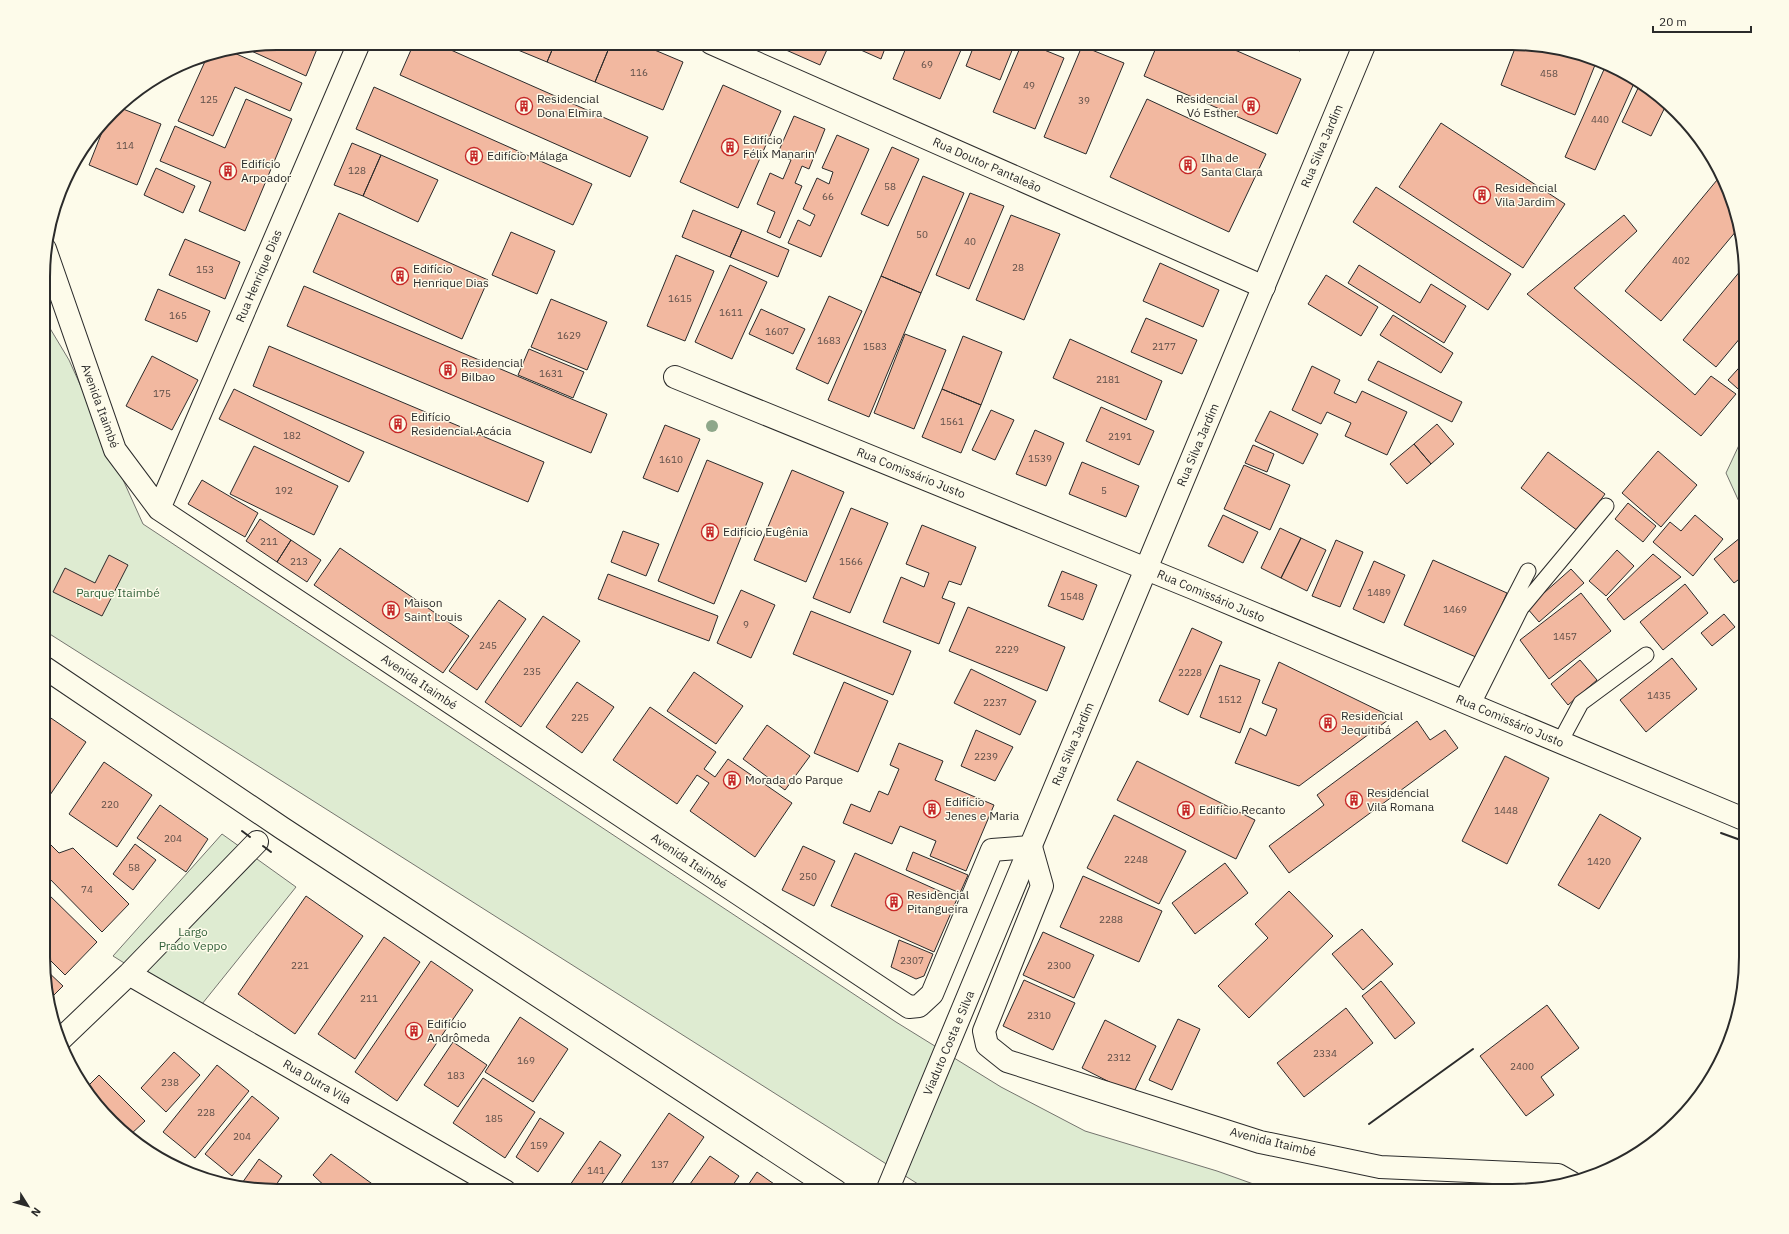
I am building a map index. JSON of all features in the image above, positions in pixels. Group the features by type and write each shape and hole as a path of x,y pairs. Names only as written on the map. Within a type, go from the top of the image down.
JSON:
{"street":[{"name":"Rua Henrique Dias","path":"159,509 356,50"},
{"name":"Rua Doutor Pantaleão","path":"727,50 1264,287"},
{"name":"Rua Silva Jardim","path":"1010,894 1031,847 1362,50"},
{"name":"Avenida Itaimbé","path":"50,263 115,450 159,509 909,1007 919,1006 932,994 992,850 1031,847 1042,886 984,1031 987,1045 1007,1061 1260,1142 1380,1166 1558,1175 1563,1178"},
{"name":"Rua Comissário Justo","path":"675,377 1146,569 1739,817"},
{"path":"50,671 282,828 825,1184"},
{"path":"64,1036 129,974 257,842"},
{"name":"Viaduto Costa e Silva","path":"890,1184 1010,894"},
{"name":"Rua Dutra Vila","path":"129,974 492,1184"}],"lane":[{"path":"1466,703 1521,608 1606,506"},
{"path":"1466,703 1528,571"},
{"path":"1560,742 1581,703 1646,655"}],"green space":[{"name":"Parque Itaimbé","path":"50,328 69,360 143,524 896,1022 1001,1087 1085,1131 1217,1171 1253,1184 918,1184 50,634"},
{"path":"1739,445 1739,502 1726,473"},
{"name":"Largo Prado Veppo","path":"222,834 296,887 198,1009 113,956"}],"building":[{"path":"317,50 306,76 252,51"},
{"name":"Residencial Dona Elmira","path":"411,50 451,50 648,137 630,177 400,75"},
{"path":"518,50 552,50 547,62"},
{"path":"552,50 608,50 595,82 547,62"},
{"path":"608,50 655,50 683,62 663,110 595,82"},
{"path":"786,50 827,50 820,65"},
{"path":"861,50 884,50 881,59"},
{"path":"905,50 961,50 940,99 893,79"},
{"path":"972,50 1012,50 1000,80 966,66"},
{"path":"1019,50 1044,50 1064,58 1035,129 993,112"},
{"path":"1080,50 1092,50 1124,63 1086,154 1044,137"},
{"name":"Residencial Vó Esther","path":"1155,50 1235,50 1301,79 1277,134 1144,76"},
{"path":"1514,50 1527,50 1556,54 1595,66 1575,115 1501,85"},
{"path":"236,54 302,83 290,111 235,87 213,136 178,121 205,62"},
{"path":"1604,69 1633,85 1595,170 1565,157"},
{"name":"Edifício Félix Manarin","path":"723,85 781,111 738,208 680,182"},
{"name":"Edifício Málaga","path":"374,87 592,184 573,225 356,129"},
{"path":"1638,88 1664,108 1651,136 1622,122"},
{"name":"Edifício Arpoador","path":"246,99 292,119 245,231 199,211 211,182 160,161 175,126 225,148"},
{"name":"Ilha de Santa Clara","path":"1147,99 1266,154 1229,232 1110,177"},
{"path":"124,109 161,124 137,185 89,165 102,133"},
{"path":"794,116 825,129 809,169 802,166 795,183 802,186 780,238 767,232 775,212 757,204 770,173 783,179 791,160 777,155"},
{"name":"Residencial Vila Jardim","path":"1441,123 1565,204 1523,268 1399,187"},
{"path":"837,135 869,149 821,257 788,243 798,220 810,226 815,215 803,209 817,178 829,184 833,172 822,168"},
{"path":"352,143 381,155 363,196 334,185"},
{"path":"892,147 919,159 888,226 861,214"},
{"path":"381,155 438,180 418,222 363,196"},
{"path":"156,168 195,186 183,213 144,195"},
{"path":"923,176 964,193 921,293 881,276"},
{"path":"1717,179 1727,204 1735,233 1661,321 1625,291"},
{"path":"1376,187 1511,274 1488,310 1353,222"},
{"path":"970,193 1004,206 969,289 936,275"},
{"path":"693,210 742,230 730,257 682,237"},
{"name":"Edifício Henrique Dias","path":"339,213 488,280 462,339 313,272"},
{"path":"1011,215 1060,234 1024,320 976,300"},
{"path":"1624,215 1637,231 1574,288 1695,395 1711,376 1736,394 1701,436 1527,294"},
{"path":"742,230 789,250 778,277 730,257"},
{"path":"511,232 555,251 537,294 492,275"},
{"path":"185,239 240,262 225,299 169,275"},
{"path":"676,255 714,271 685,341 647,326"},
{"path":"1160,263 1219,290 1203,327 1143,301"},
{"path":"730,265 767,282 732,359 695,342"},
{"path":"1359,265 1420,303 1431,284 1466,306 1444,343 1348,283"},
{"path":"1739,272 1739,339 1716,367 1683,340"},
{"path":"1326,275 1378,307 1361,336 1308,304"},
{"path":"881,276 921,293 869,417 828,400"},
{"name":"Residencial Bilbao","path":"304,286 607,414 591,453 287,326"},
{"path":"158,289 210,311 197,342 145,320"},
{"path":"829,296 862,311 828,384 796,369"},
{"path":"551,299 607,322 587,370 531,347"},
{"path":"761,309 805,329 793,354 749,334"},
{"path":"1393,315 1453,353 1441,373 1380,335"},
{"path":"1146,318 1197,340 1182,374 1131,352"},
{"path":"905,334 946,350 914,429 874,413"},
{"path":"963,336 1002,352 981,405 942,389"},
{"path":"1070,339 1162,381 1146,420 1053,378"},
{"name":"Edifício Residencial Acácia","path":"269,346 544,462 528,502 253,386"},
{"path":"529,349 584,372 573,398 518,375"},
{"path":"152,356 198,380 172,430 126,406"},
{"path":"1378,361 1462,402 1452,422 1368,380"},
{"path":"1312,366 1340,380 1334,393 1356,403 1362,391 1407,412 1387,455 1345,436 1351,423 1327,412 1321,424 1292,410"},
{"path":"1739,368 1739,390 1728,380"},
{"path":"234,389 364,452 349,482 219,419"},
{"path":"942,389 981,405 961,453 922,437"},
{"path":"1101,407 1154,431 1139,465 1086,441"},
{"path":"991,410 1014,420 995,460 972,450"},
{"path":"1270,411 1318,434 1303,464 1255,441"},
{"path":"1437,424 1454,444 1431,464 1414,444"},
{"path":"665,425 700,439 678,492 643,478"},
{"path":"1035,430 1064,443 1046,486 1016,474"},
{"path":"1414,444 1431,464 1407,484 1390,464"},
{"path":"1253,445 1274,454 1267,472 1245,463"},
{"path":"254,446 338,486 314,535 230,494"},
{"path":"1658,451 1697,485 1661,527 1622,493"},
{"path":"1548,452 1605,494 1578,531 1521,488"},
{"name":"Edifício Eugênia","path":"707,460 763,483 714,604 658,581"},
{"path":"1082,462 1139,486 1126,517 1069,494"},
{"path":"1244,465 1290,485 1270,530 1224,509"},
{"path":"792,470 844,492 806,582 754,560"},
{"path":"202,480 258,513 245,537 188,504"},
{"path":"1628,503 1656,526 1643,542 1615,519"},
{"path":"851,508 888,523 850,613 813,598"},
{"path":"1223,515 1258,532 1243,563 1208,546"},
{"path":"1695,515 1723,539 1693,576 1653,542 1670,522 1681,531"},
{"path":"260,519 291,540 277,562 246,541"},
{"path":"922,525 976,547 961,585 949,581 942,598 955,603 939,644 883,622 901,577 924,587 929,573 906,564"},
{"path":"1280,528 1301,538 1281,578 1261,568"},
{"path":"623,531 659,544 646,576 611,562"},
{"path":"1301,538 1326,550 1307,591 1281,578"},
{"path":"1739,539 1739,579 1734,583 1714,559"},
{"path":"291,540 321,560 307,582 277,562"},
{"path":"1336,540 1363,552 1340,607 1312,596"},
{"name":"Maison Saint Louis","path":"340,548 469,636 443,673 314,585"},
{"path":"1617,550 1634,566 1606,596 1589,581"},
{"path":"1653,554 1681,577 1624,620 1607,599"},
{"path":"109,555 128,565 102,616 53,592 65,568 95,583"},
{"path":"1433,560 1507,593 1478,658 1404,625"},
{"path":"1374,561 1405,575 1384,623 1353,609"},
{"path":"1571,569 1584,583 1539,622 1527,608"},
{"path":"1062,571 1097,585 1083,620 1048,606"},
{"path":"608,574 718,616 709,641 598,599"},
{"path":"1685,584 1708,613 1663,650 1640,622"},
{"path":"741,590 775,605 751,658 717,643"},
{"path":"1581,593 1611,631 1549,679 1520,640"},
{"path":"499,600 526,619 477,690 449,671"},
{"path":"968,607 1065,647 1047,691 949,651"},
{"path":"811,611 911,651 893,695 793,654"},
{"path":"1724,614 1735,627 1712,646 1701,633"},
{"path":"543,616 580,641 521,727 485,702"},
{"path":"1192,628 1222,642 1188,715 1159,701"},
{"path":"1672,658 1697,689 1646,732 1620,700"},
{"path":"1580,660 1597,680 1568,705 1551,684"},
{"name":"Residencial Jequitibá","path":"1279,662 1392,717 1299,786 1235,763 1250,728 1266,736 1277,709 1262,703"},
{"path":"1220,665 1260,680 1240,733 1200,717"},
{"path":"971,669 1036,701 1020,735 954,703"},
{"path":"694,672 743,706 716,744 667,711"},
{"path":"577,682 614,707 582,753 546,727"},
{"path":"844,682 888,701 858,772 814,753"},
{"name":"Morada do Parque","path":"650,707 716,752 704,769 715,777 728,759 792,803 755,857 690,811 709,783 697,775 677,804 613,760"},
{"path":"50,717 86,742 50,795"},
{"name":"Residencial Vila Romana","path":"1417,721 1430,740 1445,730 1458,748 1289,873 1269,846 1324,805 1317,795"},
{"path":"767,725 810,756 785,790 743,759"},
{"path":"976,730 1013,747 995,781 961,766"},
{"name":"Edifício Jenes e Maria","path":"899,743 943,761 935,780 994,805 966,871 930,856 936,841 900,826 892,844 843,823 851,804 870,812 879,791 888,795 899,769 890,765"},
{"path":"1505,756 1549,778 1507,864 1462,841"},
{"name":"Edifício Recanto","path":"1137,761 1255,820 1236,859 1117,800"},
{"path":"104,762 152,795 117,847 69,814"},
{"path":"160,805 208,839 186,872 137,838"},
{"path":"1600,814 1641,838 1599,909 1558,885"},
{"path":"1114,815 1186,851 1159,904 1087,868"},
{"path":"50,844 59,853 73,848 129,904 102,932 50,879"},
{"path":"135,844 156,860 133,890 113,874"},
{"path":"803,846 835,861 814,906 782,890"},
{"path":"913,852 968,875 960,893 906,870"},
{"name":"Residencial Pitangueira","path":"855,853 957,899 934,952 831,906"},
{"path":"1225,863 1248,893 1195,934 1172,903"},
{"path":"1083,876 1162,911 1139,962 1060,927"},
{"path":"1289,891 1333,936 1249,1018 1218,986 1268,938 1255,924"},
{"path":"50,896 97,942 65,975 50,960"},
{"path":"306,896 363,936 295,1034 238,994"},
{"path":"1362,929 1393,964 1363,990 1332,954"},
{"path":"1043,932 1094,955 1074,998 1023,975"},
{"path":"384,937 420,962 355,1059 318,1034"},
{"path":"899,940 933,954 924,976 916,979 891,967"},
{"name":"Edifício Andrômeda","path":"431,961 473,990 397,1101 355,1072"},
{"path":"50,974 63,986 53,996"},
{"path":"1024,980 1075,1003 1053,1050 1003,1026"},
{"path":"1381,981 1415,1023 1395,1039 1362,996"},
{"path":"1547,1005 1579,1048 1541,1077 1554,1095 1526,1116 1480,1056"},
{"path":"1346,1008 1373,1043 1304,1097 1277,1063"},
{"path":"520,1017 568,1049 533,1102 485,1072"},
{"path":"1178,1019 1200,1029 1172,1090 1149,1080"},
{"path":"1105,1020 1156,1046 1133,1094 1082,1068"},
{"path":"453,1042 487,1065 458,1107 424,1085"},
{"path":"174,1052 200,1075 166,1112 141,1088"},
{"path":"217,1065 249,1091 195,1158 163,1132"},
{"path":"99,1075 145,1121 133,1132 116,1118 89,1085"},
{"path":"483,1078 535,1112 505,1158 453,1123"},
{"path":"252,1096 279,1118 232,1176 205,1154"},
{"path":"669,1113 704,1137 672,1184 621,1184"},
{"path":"540,1118 564,1133 538,1172 516,1157"},
{"path":"600,1141 621,1155 602,1184 571,1184"},
{"path":"331,1154 372,1184 323,1184 313,1175"},
{"path":"710,1156 739,1176 734,1184 690,1184"},
{"path":"259,1159 282,1176 277,1184 243,1181"},
{"path":"757,1172 774,1184 749,1184"}],"wall":[{"path":"242,831 250,837"},
{"path":"1721,833 1739,839"},
{"path":"263,846 271,852"},
{"path":"1369,1124 1473,1049"}],"place":[{"name":"Residencial Dona Elmira","path":"524,106"},
{"name":"Residencial Vó Esther","path":"1251,106"},
{"name":"Edifício Félix Manarin","path":"730,147"},
{"name":"Edifício Málaga","path":"474,156"},
{"name":"Ilha de Santa Clara","path":"1188,165"},
{"name":"Edifício Arpoador","path":"228,171"},
{"name":"Residencial Vila Jardim","path":"1482,195"},
{"name":"Edifício Henrique Dias","path":"400,276"},
{"name":"Residencial Bilbao","path":"448,370"},
{"name":"Edifício Residencial Acácia","path":"398,424"},
{"name":"Edifício Eugênia","path":"710,532"},
{"name":"Maison Saint Louis","path":"391,610"},
{"name":"Residencial Jequitibá","path":"1328,723"},
{"name":"Morada do Parque","path":"732,780"},
{"name":"Residencial Vila Romana","path":"1354,800"},
{"name":"Edifício Jenes e Maria","path":"932,809"},
{"name":"Edifício Recanto","path":"1186,810"},
{"name":"Residencial Pitangueira","path":"894,902"},
{"name":"Edifício Andrômeda","path":"414,1031"}]}
